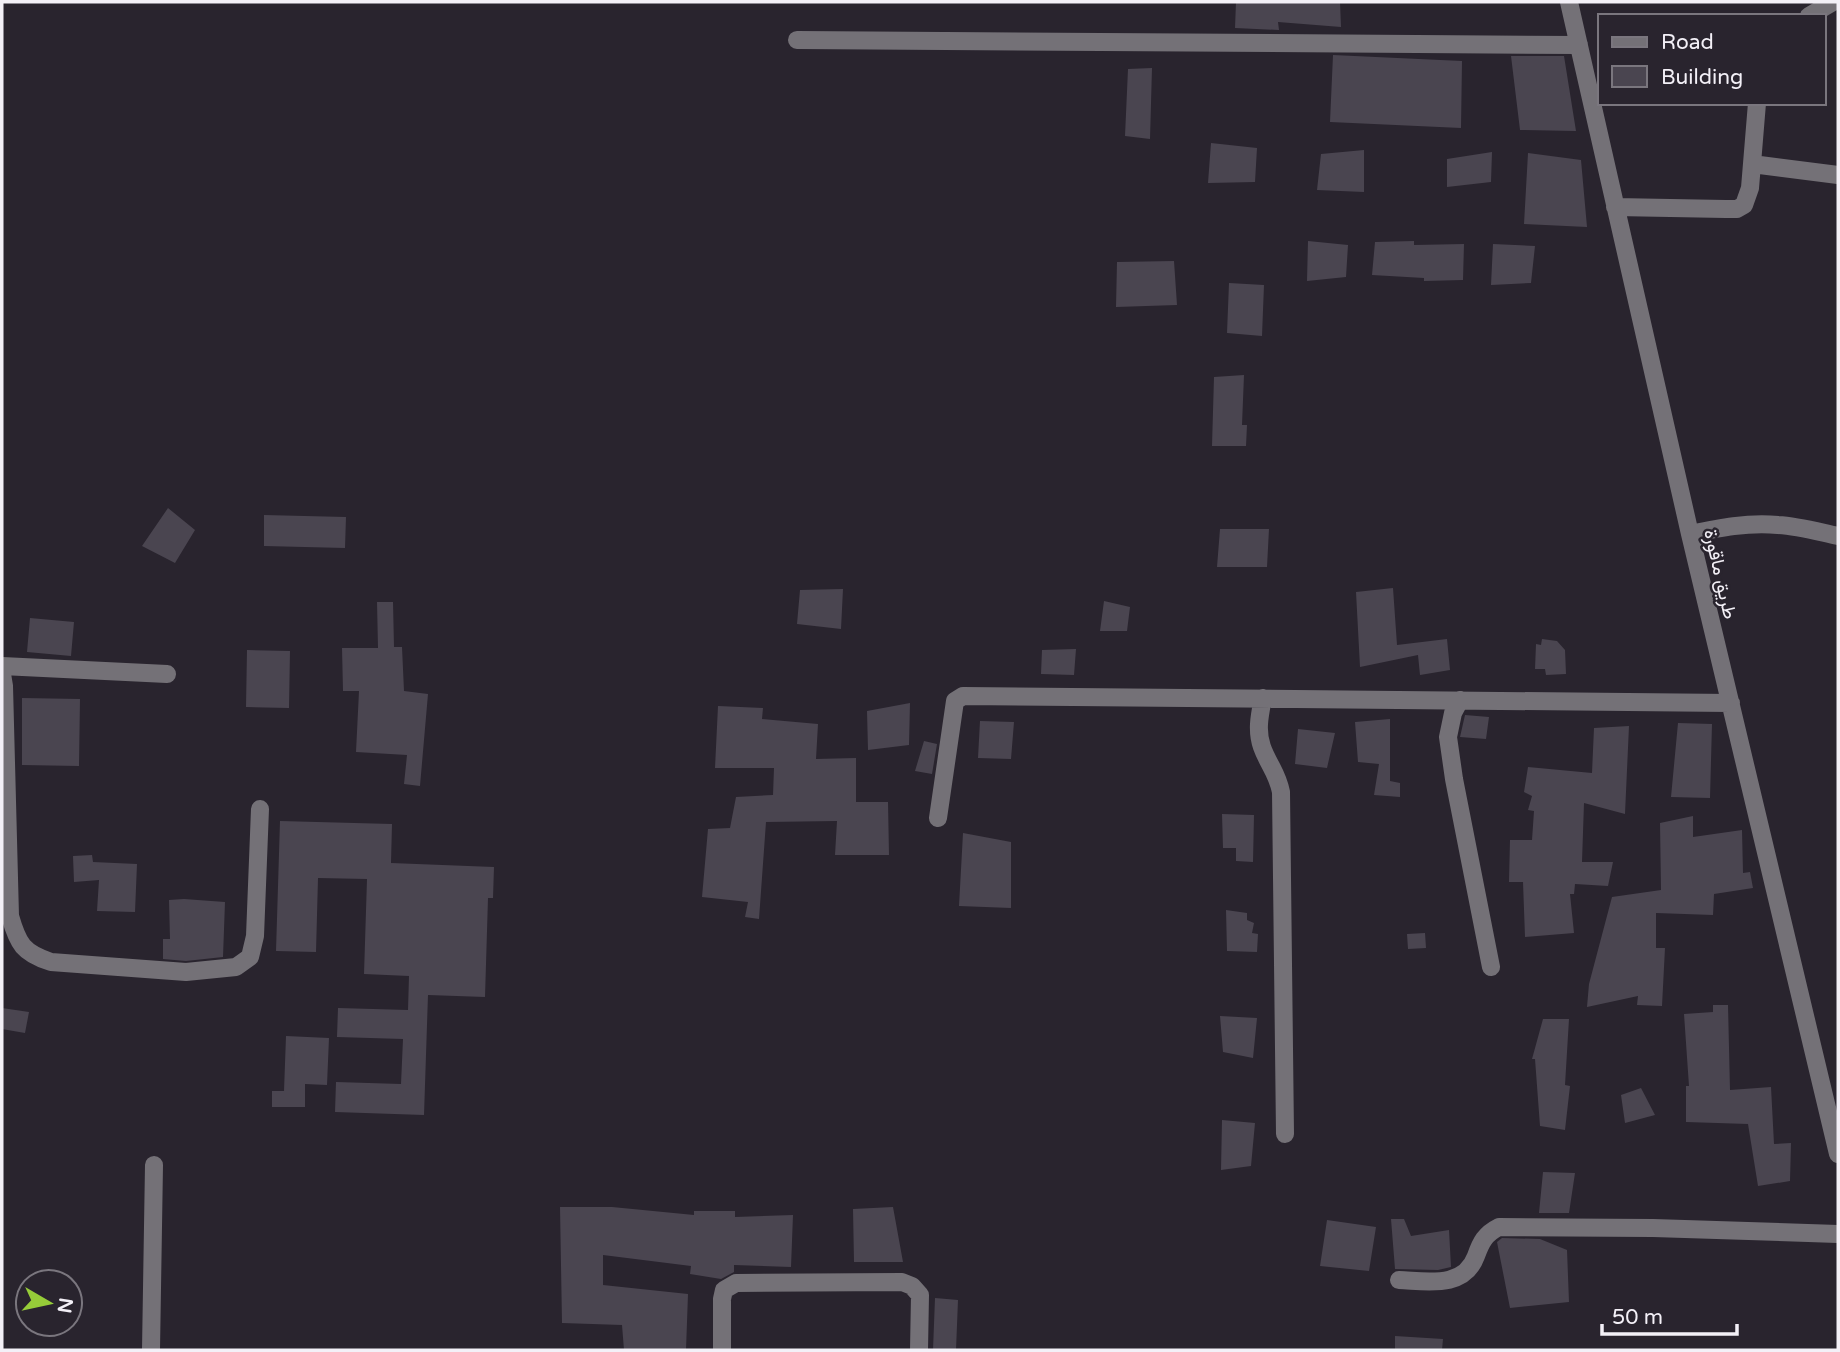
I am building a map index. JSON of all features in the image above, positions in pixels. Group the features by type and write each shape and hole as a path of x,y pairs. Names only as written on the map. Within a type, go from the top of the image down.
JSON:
{"street":[{"name":"طريق ماقورة","path":"1569,2 1690,534 1838,1154"},
{"path":"1812,14 1833,2"},
{"path":"797,40 1579,46"},
{"path":"1615,207 1737,209 1744,205 1752,164 1757,105"},
{"path":"1752,164 1838,175"},
{"path":"1690,534 1759,524 1780,525 1838,536"},
{"path":"2,666 167,674"},
{"path":"2,674 10,916 17,941 34,957 51,962 186,972 236,967 250,957 255,936 260,809"},
{"path":"938,818 955,701 963,696 1731,703"},
{"path":"1263,698 1258,728 1262,746 1278,776 1281,792 1285,1134"},
{"path":"1460,700 1453,713 1448,737 1491,967"},
{"path":"151,1350 153,1165"},
{"path":"1399,1280 1447,1282 1465,1273 1471,1267 1482,1239 1499,1227 1653,1228 1838,1234"},
{"path":"722,1350 722,1299 724,1290 736,1283 874,1282 902,1282 912,1286 920,1295 919,1350"}],"building":[{"path":"1236,2 1340,2 1341,27 1278,22 1279,30 1235,28"},
{"path":"1333,55 1462,61 1461,128 1330,122"},
{"path":"1511,56 1564,56 1576,131 1520,130"},
{"path":"1152,68 1150,139 1125,136 1128,69"},
{"path":"1211,143 1257,148 1255,182 1208,183"},
{"path":"1364,150 1364,192 1317,190 1321,154"},
{"path":"1492,152 1491,182 1447,187 1447,159"},
{"path":"1528,153 1581,160 1587,227 1524,224"},
{"path":"1308,241 1348,245 1346,277 1307,281"},
{"path":"1414,241 1414,245 1464,244 1463,280 1424,281 1424,278 1372,275 1375,242"},
{"path":"1493,244 1535,246 1531,283 1491,285"},
{"path":"1174,261 1177,305 1116,307 1117,262"},
{"path":"1229,283 1264,285 1262,336 1227,333"},
{"path":"1244,375 1242,425 1247,425 1246,446 1212,446 1214,377"},
{"path":"168,508 195,530 175,563 142,546"},
{"path":"264,515 346,517 345,548 264,546"},
{"path":"1220,529 1269,529 1267,567 1217,567"},
{"path":"1393,588 1397,645 1447,639 1450,670 1420,675 1418,655 1360,667 1356,592"},
{"path":"843,589 841,629 797,624 800,590"},
{"path":"1104,601 1130,607 1127,631 1100,631"},
{"path":"377,602 393,602 394,647 402,647 404,691 428,694 420,786 404,784 407,755 356,752 359,691 343,691 342,648 378,648"},
{"path":"30,618 74,622 71,656 27,652"},
{"path":"1542,639 1557,641 1565,650 1566,674 1546,675 1545,669 1535,669 1536,644 1541,645"},
{"path":"1076,649 1074,675 1041,674 1042,650"},
{"path":"247,650 290,651 289,708 246,707"},
{"path":"22,698 80,699 79,766 22,765"},
{"path":"910,703 909,745 868,750 867,711"},
{"path":"718,706 763,708 762,719 818,724 816,759 856,758 856,802 888,802 889,855 835,855 837,821 766,822 759,919 745,917 748,902 702,897 708,829 730,828 736,797 773,795 774,768 715,768"},
{"path":"1465,715 1489,717 1486,739 1460,737"},
{"path":"1390,719 1390,781 1400,783 1400,797 1374,795 1379,764 1358,762 1355,722"},
{"path":"980,721 1014,722 1011,759 978,758"},
{"path":"1678,723 1712,724 1710,798 1671,797"},
{"path":"1629,726 1625,814 1584,803 1582,862 1613,862 1608,886 1575,884 1574,894 1570,894 1574,933 1525,937 1523,882 1509,882 1510,840 1532,840 1534,811 1528,810 1532,796 1524,792 1528,767 1592,773 1594,728"},
{"path":"1298,729 1335,733 1327,768 1295,764"},
{"path":"924,741 937,744 932,774 915,771"},
{"path":"1222,814 1254,815 1253,862 1236,861 1236,848 1223,848"},
{"path":"1693,816 1693,837 1742,830 1743,873 1750,872 1753,888 1714,894 1713,915 1656,913 1656,948 1665,948 1662,1006 1637,1005 1638,996 1587,1007 1589,984 1612,897 1661,890 1660,823"},
{"path":"280,821 392,824 391,863 494,867 493,898 488,898 485,997 428,995 424,1115 335,1112 336,1082 401,1084 403,1039 337,1037 338,1008 408,1010 409,976 364,974 367,879 318,878 316,952 276,951"},
{"path":"963,833 1011,842 1011,908 959,906"},
{"path":"92,855 93,862 137,864 135,912 97,911 99,880 74,882 73,856"},
{"path":"169,900 225,902 223,957 186,961 163,959 163,939 170,939"},
{"path":"1226,910 1247,913 1247,920 1254,923 1252,933 1258,934 1257,952 1227,951"},
{"path":"1425,933 1426,948 1408,949 1407,934"},
{"path":"1713,1005 1728,1005 1730,1090 1771,1087 1774,1144 1791,1143 1790,1181 1758,1186 1748,1124 1686,1122 1686,1086 1689,1086 1684,1014 1713,1012"},
{"path":"2,1008 29,1012 25,1033 2,1029"},
{"path":"1220,1016 1257,1018 1253,1058 1223,1052"},
{"path":"1543,1019 1569,1019 1565,1085 1570,1086 1565,1130 1540,1126 1535,1059 1532,1059"},
{"path":"286,1036 329,1038 327,1085 305,1084 305,1107 272,1107 272,1091 284,1091"},
{"path":"1641,1088 1655,1115 1625,1123 1621,1095"},
{"path":"1222,1120 1255,1123 1251,1166 1221,1170"},
{"path":"1543,1172 1575,1173 1569,1213 1539,1213"},
{"path":"560,1207 612,1207 694,1215 694,1211 735,1211 735,1217 793,1215 791,1267 734,1265 734,1272 721,1279 690,1274 691,1266 603,1255 603,1285 688,1294 686,1350 624,1350 622,1325 562,1323"},
{"path":"893,1207 903,1262 854,1262 853,1209"},
{"path":"1391,1219 1404,1219 1411,1236 1449,1230 1451,1267 1438,1270 1395,1269"},
{"path":"1327,1220 1376,1227 1369,1271 1320,1266"},
{"path":"1502,1238 1540,1239 1567,1250 1569,1302 1510,1308 1497,1242"},
{"path":"935,1298 958,1300 956,1350 933,1350"},
{"path":"1395,1336 1443,1339 1442,1350 1395,1350"}]}
